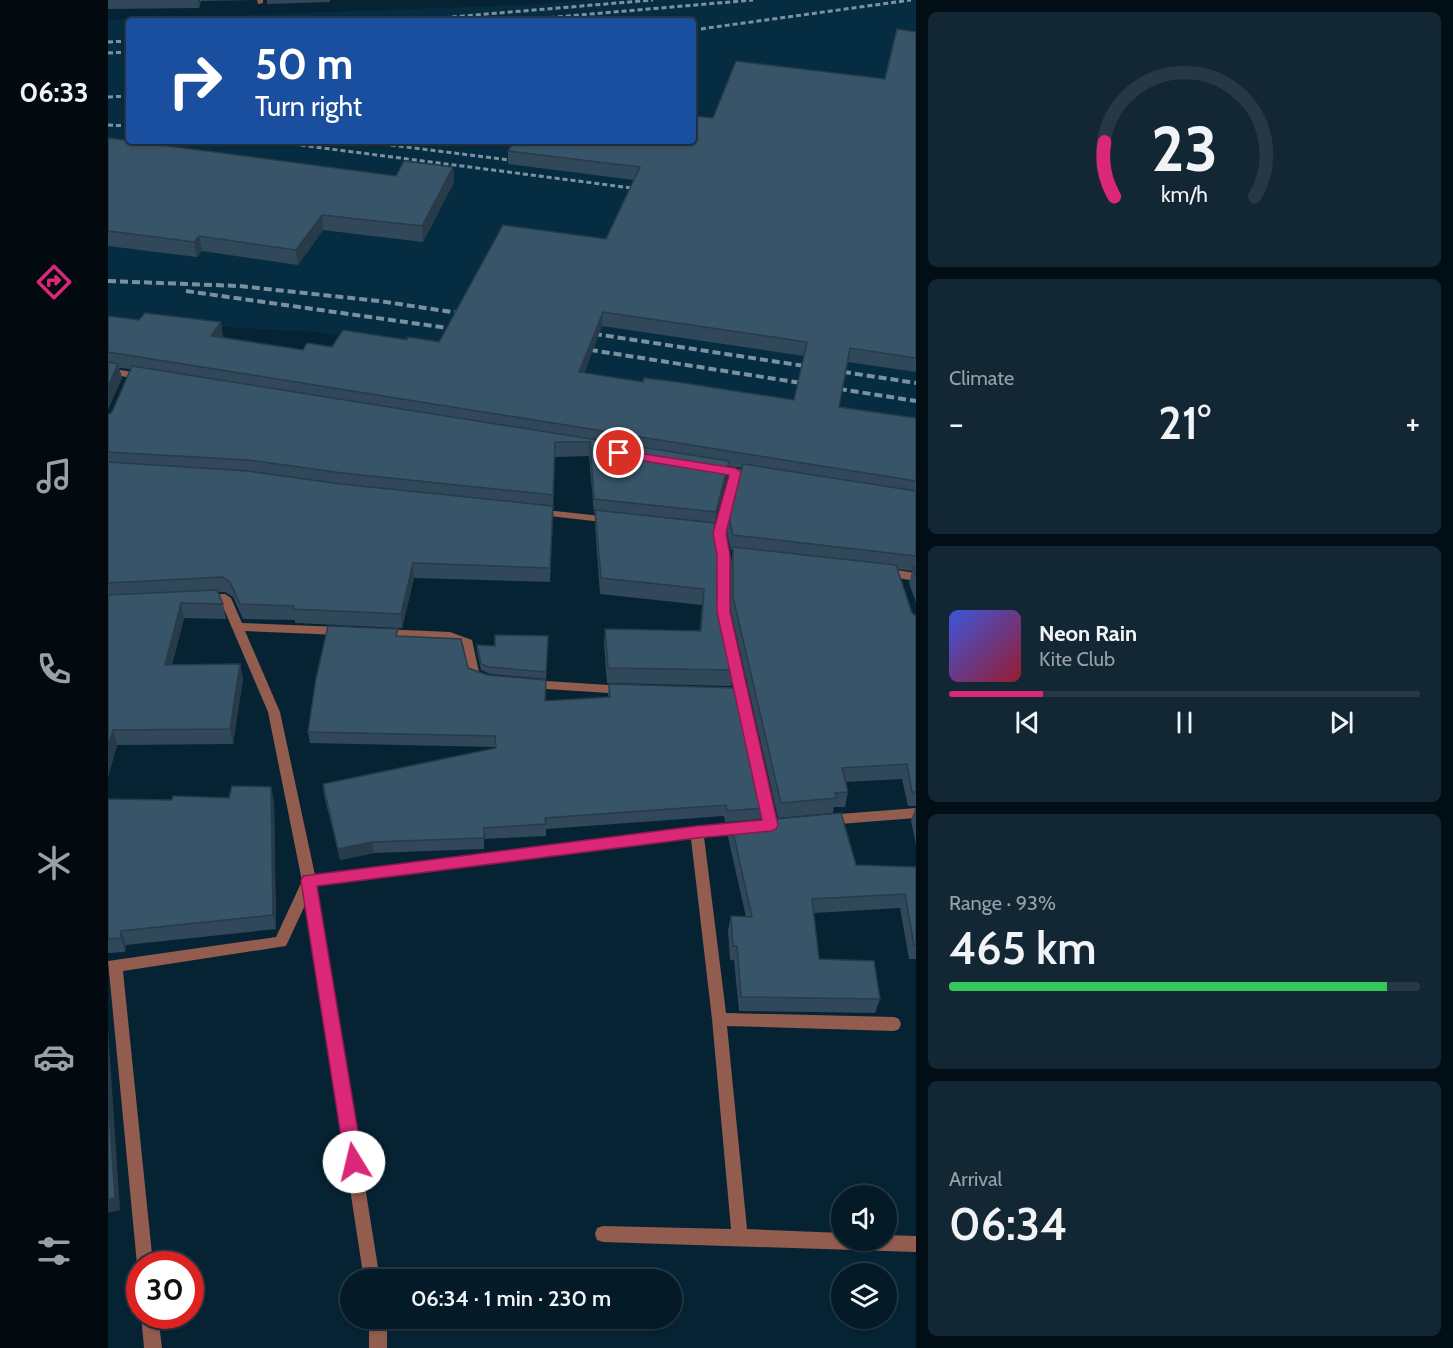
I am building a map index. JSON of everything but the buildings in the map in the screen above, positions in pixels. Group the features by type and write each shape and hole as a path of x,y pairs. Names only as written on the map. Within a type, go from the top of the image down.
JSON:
{"street":[{"path":"108,371 129,380 155,378"},
{"path":"700,466 769,477"},
{"path":"309,881 776,824 736,693 723,612 729,555 714,532 735,472"},
{"path":"526,510 628,522"},
{"path":"874,572 900,579 916,577"},
{"path":"189,600 225,598 274,712 309,881 370,1269"},
{"path":"237,627 450,636 468,643 473,674 487,680 497,681"},
{"path":"519,683 640,691"},
{"path":"816,821 916,813"},
{"path":"697,832 719,1019 740,1237"},
{"path":"144,1251 111,967 281,942 309,881"},
{"path":"719,1019 894,1024"},
{"path":"603,1234 916,1244"},
{"path":"151,1329 153,1348"},
{"path":"378,1329 378,1348"}],"shaded area":[{"path":"587,0 916,0 916,422 317,332 108,321 108,20 126,19 126,144 696,144 696,18 164,18 525,5"}],"railway":[{"path":"440,18 653,0"},
{"path":"545,18 753,0"},
{"path":"696,30 911,0"},
{"path":"108,42 126,41"},
{"path":"108,53 126,52"},
{"path":"108,97 126,96"},
{"path":"108,125 126,126"},
{"path":"292,144 647,190"},
{"path":"383,144 525,162"},
{"path":"108,281 239,286 379,301 472,315"},
{"path":"186,291 462,330"},
{"path":"582,332 916,383"},
{"path":"578,348 916,401"}],"route":[{"path":"354,1162 309,881 697,832 771,825 723,612 723,555 720,533 735,472 619,453"}]}
